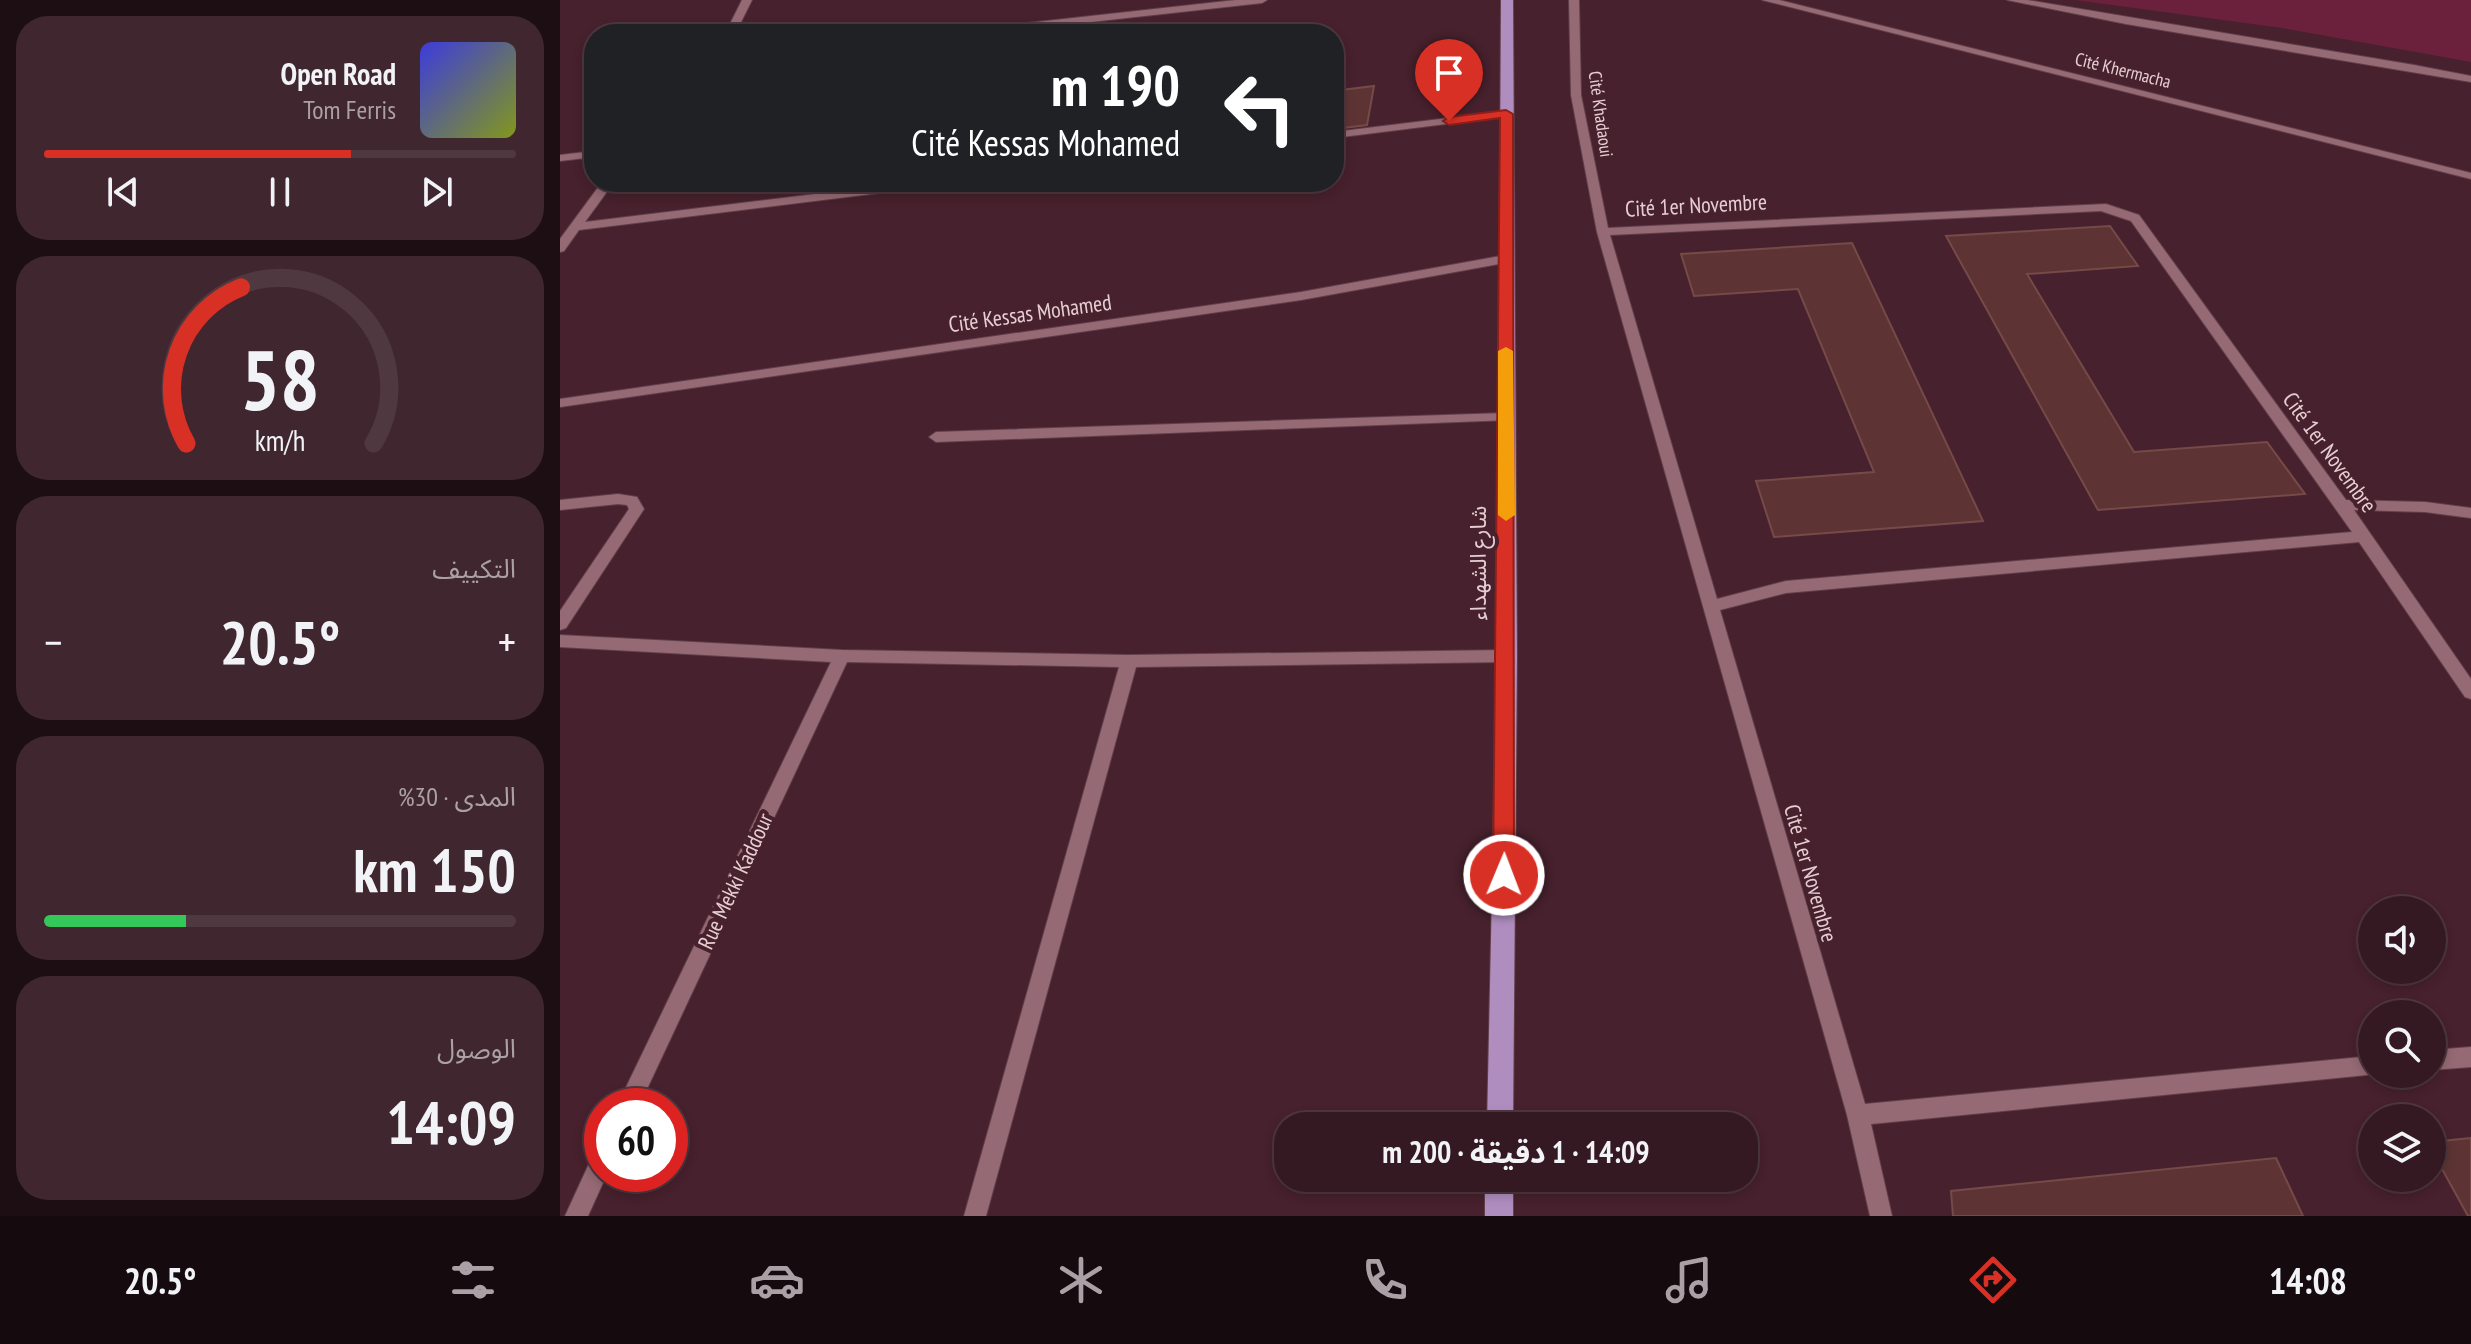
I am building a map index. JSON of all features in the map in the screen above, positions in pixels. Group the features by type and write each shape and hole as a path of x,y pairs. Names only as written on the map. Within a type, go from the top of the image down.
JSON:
{"main road":[{"name":"شارع الشهداء","path":"1500,1112 1507,656 1507,0"},
{"path":"1499,1192 1499,1216"}],"street":[{"path":"735,24 747,0"},
{"path":"1045,24 1262,0"},
{"name":"Cité Khadaoui","path":"1574,0 1576,95 1603,232"},
{"name":"Cité Khermacha","path":"1767,0 2471,176"},
{"path":"2012,0 2092,17 2310,49 2471,79"},
{"path":"1344,134 1506,114"},
{"path":"560,158 584,155"},
{"path":"560,248 601,192"},
{"path":"575,227 862,192"},
{"name":"Cité 1er Novembre","path":"1881,1216 1858,1115 1603,232 2086,208 2120,211 2135,218 2342,505 2471,692"},
{"name":"Cité Kessas Mohamed","path":"560,403 1301,296 1506,259"},
{"path":"936,437 1505,417"},
{"path":"560,505 618,499 632,501 637,509 560,624"},
{"path":"2342,505 2425,507 2471,513"},
{"path":"1711,606 1786,587 2363,536"},
{"path":"560,641 842,656 1129,661 1507,656"},
{"name":"Rue Mekki Kaddour","path":"637,1088 842,656"},
{"path":"975,1216 1129,661"},
{"path":"2446,1059 2471,1057"},
{"path":"1858,1115 2358,1067"},
{"path":"576,1216 587,1192"}],"shaded area":[{"path":"2075,0 2471,0 2471,62 2282,28"}],"building":[{"path":"1374,86 1367,125 1344,128 1344,90"},
{"path":"2110,226 2138,266 2027,274 2134,452 2267,442 2305,494 2098,510 1946,236"},
{"path":"1852,243 1983,521 1774,537 1756,481 1874,472 1798,289 1694,296 1681,254"},
{"path":"2471,1138 2471,1216 2468,1216 2446,1176 2446,1141"},
{"path":"2276,1158 2303,1216 1953,1216 1951,1191"}],"slow traffic":[{"path":"1506,351 1506,515"}],"route":[{"path":"1449,121 1506,114 1507,656 1504,875"}]}
